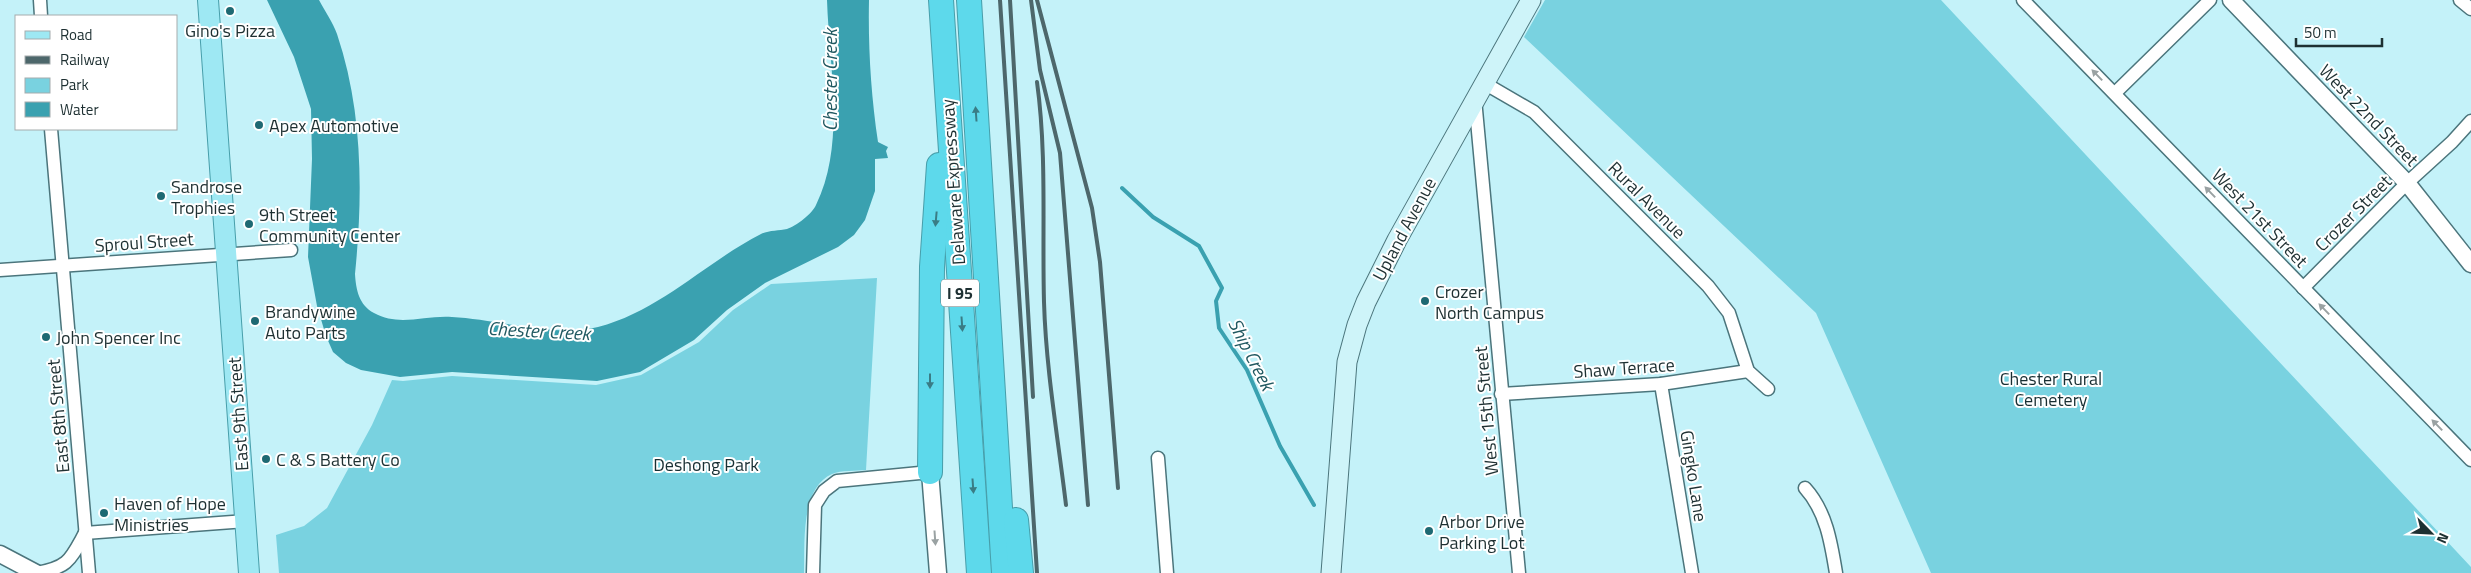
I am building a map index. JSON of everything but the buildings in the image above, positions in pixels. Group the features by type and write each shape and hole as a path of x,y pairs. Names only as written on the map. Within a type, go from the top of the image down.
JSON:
{"highway":[{"name":"Delaware Expressway","path":"969,0 979,163 998,269 1015,570"},
{"name":"Delaware Expressway","path":"941,6 979,573"},
{"path":"930,472 930,325 939,146 941,6"}],"main road":[{"name":"East 9th Street","path":"208,0 249,573"},
{"name":"Upland Avenue","path":"1331,573 1345,374 1357,325 1378,275 1479,90 1531,0"}],"street":[{"path":"40,0 41,15"},
{"name":"West 21st Street","path":"2023,0 2471,460"},
{"path":"2115,94 2210,0"},
{"name":"West 22nd Street","path":"2231,0 2407,183 2471,264"},
{"path":"2460,0 2471,10"},
{"name":"Rural Avenue","path":"1479,90 1534,112 1708,286 1729,313 1748,371"},
{"name":"West 15th Street","path":"1479,90 1501,394 1519,573"},
{"name":"Crozer Street","path":"2304,288 2471,121"},
{"name":"East 8th Street","path":"51,130 89,573"},
{"name":"Sproul Street","path":"0,270 291,250"},
{"path":"1748,371 1768,389"},
{"name":"Shaw Terrace","path":"1501,394 1661,384 1748,371"},
{"name":"Gingko Lane","path":"1661,384 1692,573"},
{"path":"1158,458 1167,573"},
{"path":"814,573 815,505 824,491 838,480 930,472 938,573"},
{"path":"1805,488 1815,499 1823,515 1836,573"},
{"path":"0,554 37,573 56,570 68,562 86,533 246,521"}],"green space":[{"name":"Chester Rural Cemetery","path":"1545,0 1941,0 2471,567 2471,573 1931,573 1816,313 1524,37"},
{"name":"Deshong Park","path":"877,278 866,470 844,471 832,474 822,481 814,491 806,518 804,573 279,573 276,535 304,526 327,508 372,425 392,380 403,381 452,376 596,385 641,375 699,342 733,310 771,284"}],"water":[{"name":"Chester Creek","path":"267,0 319,0 337,34 346,63 352,93 359,153 360,183 356,286 365,306 383,317 403,320 442,317 469,318 525,327 563,330 581,330 598,327 621,320 642,310 761,234 787,229 799,222 816,205 831,157 834,104 827,0 869,0 870,71 878,142 888,147 886,151 888,158 875,159 875,191 865,220 854,235 838,247 765,283 727,310 694,340 640,372 597,381 452,372 400,377 361,370 346,363 333,352 317,306 308,257 312,159 311,109 294,57"}],"waterway":[{"name":"Ship Creek","path":"1122,188 1153,217 1199,246 1222,288 1216,301 1219,328 1247,370 1280,446 1314,505"}],"railway":[{"path":"1000,0 1037,573"},
{"path":"1010,0 1033,397"},
{"path":"1031,0 1040,70 1060,153 1088,505"},
{"path":"1037,0 1092,208 1100,262 1118,488"},
{"path":"1037,82 1043,164 1045,327 1066,505"}],"place":[{"name":"Gino's Pizza","path":"230,11"},
{"name":"Apex Automotive","path":"259,125"},
{"name":"Sandrose Trophies","path":"161,196"},
{"name":"9th Street Community Center","path":"249,224"},
{"name":"Crozer North Campus","path":"1425,301"},
{"name":"Brandywine Auto Parts","path":"255,321"},
{"name":"John Spencer Inc","path":"46,337"},
{"name":"C & S Battery Co","path":"266,459"},
{"name":"Haven of Hope Ministries","path":"104,513"},
{"name":"Arbor Drive Parking Lot","path":"1429,531"}]}
